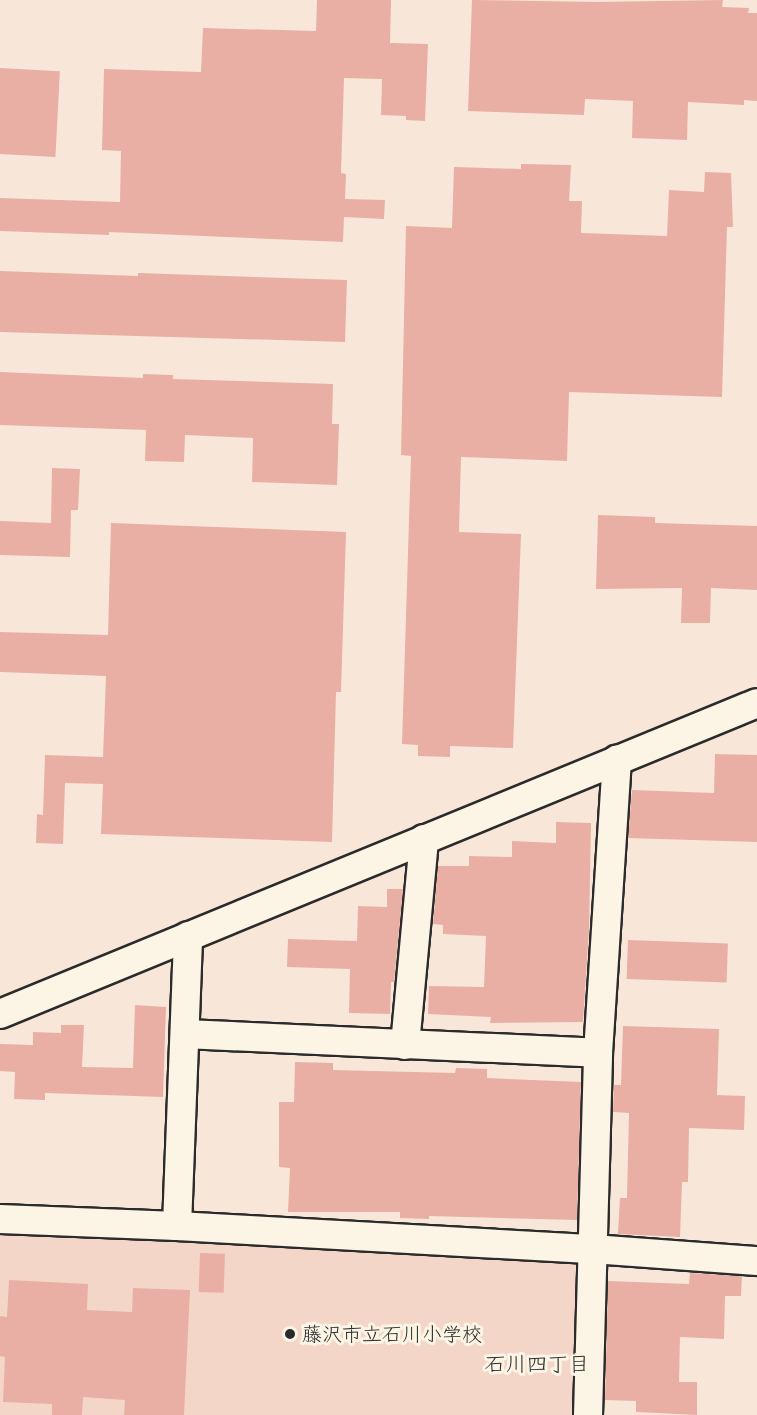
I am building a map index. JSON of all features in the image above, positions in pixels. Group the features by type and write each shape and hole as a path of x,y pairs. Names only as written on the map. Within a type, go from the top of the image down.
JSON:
{"street":[{"path":"0,1014 757,703"},
{"path":"588,1415 598,1053 617,760"},
{"path":"405,1045 424,839"},
{"path":"177,1226 188,936"},
{"path":"185,1034 598,1053"},
{"path":"0,1219 177,1226 593,1249 757,1262"}],"shaded area":[{"name":"藤沢市立石川小学校","path":"0,1223 584,1254 578,1415 0,1415"}],"building":[{"path":"317,0 391,0 390,43 428,44 425,121 406,120 406,116 381,115 382,79 344,78 341,173 346,174 345,199 385,200 384,219 344,217 343,242 109,232 109,235 0,231 0,198 120,202 121,151 102,150 104,69 201,72 203,28 316,31"},
{"path":"472,0 598,2 723,0 722,7 749,8 748,13 757,13 757,101 744,100 744,105 688,102 687,140 632,138 633,101 585,99 584,115 468,111"},
{"path":"0,68 60,71 55,157 0,154"},
{"path":"521,164 571,165 569,201 582,201 581,233 667,236 669,190 704,192 705,172 731,173 733,227 727,227 722,397 569,392 567,461 461,457 459,532 521,534 513,748 450,746 450,757 418,756 418,745 402,744 411,456 401,455 406,226 452,228 454,167 521,169"},
{"path":"0,271 347,280 345,342 0,332"},
{"path":"0,372 143,378 143,374 173,375 173,379 333,384 332,424 339,424 337,485 252,482 253,438 185,435 184,462 145,461 146,430 0,425"},
{"path":"52,468 80,469 78,510 71,510 70,557 0,555 0,521 51,523"},
{"path":"598,515 655,517 655,523 757,526 757,590 711,588 710,623 681,623 682,588 596,589"},
{"path":"111,523 346,532 341,692 336,692 332,842 101,834 103,784 65,783 63,844 36,843 37,814 43,815 45,755 103,757 106,676 0,672 0,632 108,635"},
{"path":"715,754 757,755 757,842 628,838 632,790 714,793"},
{"path":"556,822 591,823 589,930 583,1022 490,1023 491,1017 428,1014 429,986 484,987 486,936 443,934 443,925 433,924 438,866 469,866 469,856 512,857 512,841 556,843"},
{"path":"387,889 403,889 394,982 391,982 390,1014 349,1013 350,969 287,967 288,939 357,941 358,906 387,907"},
{"path":"628,940 728,943 727,982 627,979"},
{"path":"135,1005 166,1007 163,1097 45,1093 45,1100 14,1099 15,1072 0,1071 0,1044 33,1045 33,1032 61,1033 61,1025 84,1025 82,1067 133,1068"},
{"path":"623,1026 719,1029 717,1095 745,1096 744,1130 689,1128 688,1182 682,1182 680,1237 618,1234 620,1198 627,1198 629,1113 613,1112 614,1085 621,1085"},
{"path":"295,1062 333,1063 333,1070 455,1073 456,1068 487,1069 487,1078 581,1082 577,1220 429,1216 429,1219 400,1218 400,1212 288,1212 290,1168 279,1167 279,1102 294,1102"},
{"path":"200,1253 225,1254 224,1293 199,1292"},
{"path":"690,1273 742,1276 741,1296 725,1296 724,1339 680,1337 679,1382 697,1382 697,1415 636,1412 636,1401 605,1400 608,1281 689,1284"},
{"path":"9,1280 88,1284 87,1310 132,1312 133,1288 190,1290 184,1415 124,1415 125,1400 83,1397 82,1415 52,1415 52,1404 3,1402 5,1357 0,1356 0,1316 7,1317"}],"place":[{"name":"藤沢市立石川小学校","path":"290,1334"}],"district":[{"name":"石川四丁目","path":"537,1364"}]}
